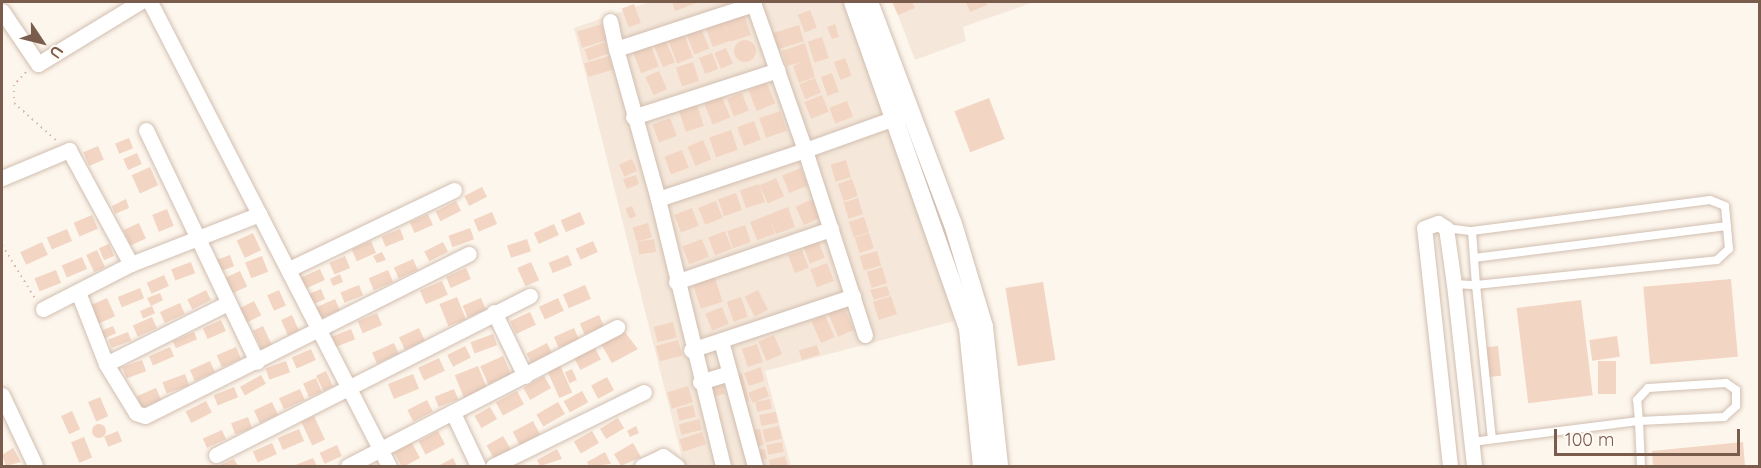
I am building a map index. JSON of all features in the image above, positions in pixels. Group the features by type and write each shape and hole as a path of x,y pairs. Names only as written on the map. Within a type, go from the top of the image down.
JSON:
{"street":[{"path":"2,11 34,63 140,2"},
{"path":"150,2 321,330 389,466"},
{"path":"853,2 901,115 953,224 984,327 999,466"},
{"path":"869,2 901,115 968,329 982,466"},
{"path":"616,49 754,3 865,334"},
{"path":"610,21 633,117 658,200 691,350 723,466"},
{"path":"633,117 778,70"},
{"path":"658,200 901,115"},
{"path":"146,130 257,362"},
{"path":"2,178 65,149 131,264"},
{"path":"289,269 454,190"},
{"path":"43,309 131,264 260,214"},
{"path":"1450,466 1424,228 1438,223 1446,228 1474,466"},
{"path":"676,282 831,229"},
{"path":"78,292 106,364 136,413 145,416 469,254"},
{"path":"216,455 494,312 530,296"},
{"path":"691,350 853,296"},
{"path":"106,364 228,303"},
{"path":"494,312 525,376"},
{"path":"348,466 617,327"},
{"path":"721,341 755,466"},
{"path":"700,382 729,373"},
{"path":"493,466 644,392"},
{"path":"2,395 38,464"},
{"path":"453,413 478,466"},
{"path":"642,466 663,456 675,460 677,466"}],"lane":[{"path":"1446,228 1472,231 1710,200 1725,206 1728,249 1716,260 1476,285 1454,284"},
{"path":"1474,258 1727,226"},
{"path":"1472,231 1492,439"},
{"path":"1472,442 1639,421 1724,417 1736,406 1736,390 1726,383 1648,388 1637,400 1639,421 1641,466"}],"path":[{"path":"34,63 14,85 14,103 65,149"},
{"path":"2,245 43,309"}],"shaded area":[{"path":"649,2 848,2 950,297 954,321 765,371 791,466 684,466 574,28"},
{"path":"893,2 1034,2 963,27 966,41 915,60"}],"building":[{"path":"672,2 699,2 675,11"},
{"path":"892,2 912,2 915,8 898,15"},
{"path":"966,2 986,2 987,5 970,12"},
{"path":"634,4 641,23 629,27 622,8"},
{"path":"810,10 817,28 805,32 798,15"},
{"path":"744,14 751,35 730,42 723,21"},
{"path":"723,22 730,41 713,47 706,28"},
{"path":"602,24 607,40 582,48 577,32"},
{"path":"835,24 839,37 832,39 827,27"},
{"path":"799,25 804,41 778,49 773,33"},
{"path":"701,28 709,48 694,54 686,34"},
{"path":"684,34 693,57 677,63 668,40"},
{"path":"822,37 829,58 815,63 808,42"},
{"path":"745,40 753,43 756,51 753,59 745,62 737,59 734,51 737,43"},
{"path":"666,41 675,62 663,67 654,46"},
{"path":"605,42 609,53 588,61 584,50"},
{"path":"805,43 815,77 799,83 793,66 802,62 787,66 782,51"},
{"path":"651,46 659,67 641,73 633,53"},
{"path":"726,48 733,64 721,69 714,53"},
{"path":"712,53 718,69 705,74 699,58"},
{"path":"609,56 613,69 588,77 584,64"},
{"path":"845,58 852,76 841,80 834,62"},
{"path":"693,62 699,81 682,87 676,68"},
{"path":"659,71 667,89 653,95 645,77"},
{"path":"832,73 839,92 828,96 821,77"},
{"path":"815,78 821,93 805,99 799,84"},
{"path":"767,83 775,103 757,111 748,90"},
{"path":"742,93 749,111 734,116 727,99"},
{"path":"822,95 829,112 811,119 804,102"},
{"path":"722,97 730,117 713,125 704,104"},
{"path":"989,98 1005,139 970,152 954,111"},
{"path":"847,101 853,117 835,124 829,108"},
{"path":"697,105 704,126 686,132 679,111"},
{"path":"780,111 787,131 766,138 759,118"},
{"path":"670,118 677,136 659,143 652,125"},
{"path":"754,121 761,140 744,146 737,127"},
{"path":"731,130 738,150 716,157 709,137"},
{"path":"129,138 133,148 119,154 115,144"},
{"path":"703,140 711,159 696,166 687,147"},
{"path":"98,146 104,160 89,166 83,152"},
{"path":"682,150 689,168 671,175 664,157"},
{"path":"137,153 142,164 128,170 123,159"},
{"path":"632,159 637,171 624,176 619,164"},
{"path":"846,160 851,177 836,182 831,164"},
{"path":"150,167 158,185 140,193 132,175"},
{"path":"801,168 808,186 789,193 782,175"},
{"path":"636,175 639,184 627,189 623,179"},
{"path":"776,178 784,196 768,204 760,185"},
{"path":"852,179 858,196 844,201 838,184"},
{"path":"759,184 765,202 746,208 740,190"},
{"path":"482,187 487,197 469,206 464,196"},
{"path":"736,193 742,210 724,216 718,199"},
{"path":"858,198 863,214 849,219 844,202"},
{"path":"126,199 129,208 115,214 112,206"},
{"path":"813,199 821,217 804,225 796,207"},
{"path":"456,201 461,211 441,221 436,211"},
{"path":"716,201 723,218 705,225 698,208"},
{"path":"632,206 636,216 630,219 626,209"},
{"path":"788,207 795,227 776,234 770,219 775,234 757,240 750,222"},
{"path":"692,208 699,226 681,233 674,215"},
{"path":"167,209 174,226 159,232 152,215"},
{"path":"492,212 497,224 479,232 474,220"},
{"path":"580,212 585,224 566,232 561,220"},
{"path":"428,214 433,225 415,233 410,222"},
{"path":"92,215 98,229 79,237 74,223"},
{"path":"864,217 869,232 854,237 849,222"},
{"path":"139,223 146,239 130,245 123,230"},
{"path":"648,223 652,237 637,242 633,227"},
{"path":"554,224 559,235 539,244 534,233"},
{"path":"745,225 751,242 733,248 727,231"},
{"path":"470,228 474,239 452,247 448,236"},
{"path":"67,229 72,241 52,250 47,238"},
{"path":"400,229 404,239 386,247 381,236"},
{"path":"725,231 732,249 715,255 708,237"},
{"path":"253,233 261,250 245,258 237,241"},
{"path":"869,233 874,248 860,253 855,238"},
{"path":"527,239 531,251 511,258 507,245"},
{"path":"654,239 656,252 639,254 637,242"},
{"path":"702,239 709,257 689,264 682,247"},
{"path":"818,240 825,258 810,263 803,246"},
{"path":"371,241 376,253 357,261 352,249"},
{"path":"593,241 598,252 581,260 576,249"},
{"path":"42,242 48,255 26,265 20,252"},
{"path":"443,242 448,252 429,261 424,252"},
{"path":"109,244 114,256 104,260 99,248"},
{"path":"97,250 105,267 94,272 86,255"},
{"path":"802,250 809,268 795,273 788,255"},
{"path":"877,251 881,265 864,270 860,256"},
{"path":"382,252 386,260 377,263 373,256"},
{"path":"230,255 234,266 220,271 216,260"},
{"path":"568,255 572,265 553,273 549,263"},
{"path":"262,256 268,272 251,278 245,262"},
{"path":"345,256 350,268 334,275 329,263"},
{"path":"82,257 87,269 67,278 62,266"},
{"path":"413,259 418,270 399,279 394,268"},
{"path":"191,262 195,273 175,280 171,269"},
{"path":"531,262 539,280 525,286 517,268"},
{"path":"827,263 834,281 817,287 810,269"},
{"path":"882,267 887,283 872,288 867,272"},
{"path":"466,268 471,279 451,288 446,277"},
{"path":"320,269 325,280 305,289 300,278"},
{"path":"56,270 61,283 40,291 35,278"},
{"path":"388,270 393,282 374,290 369,278"},
{"path":"240,271 247,286 233,293 225,278"},
{"path":"340,274 343,282 333,286 330,279"},
{"path":"164,275 169,286 152,294 147,283"},
{"path":"714,275 723,302 701,309 692,282"},
{"path":"1731,279 1738,357 1650,364 1643,287"},
{"path":"442,281 448,295 426,304 420,290"},
{"path":"1043,282 1055,360 1018,366 1005,288"},
{"path":"359,285 363,295 345,303 340,292"},
{"path":"585,285 591,299 569,308 563,294"},
{"path":"887,286 890,295 874,300 870,290"},
{"path":"140,288 144,298 122,307 118,297"},
{"path":"321,289 325,299 311,305 307,295"},
{"path":"206,290 211,300 192,309 187,300"},
{"path":"279,290 286,306 274,311 267,295"},
{"path":"758,290 768,310 755,316 745,297"},
{"path":"160,293 163,300 151,306 147,298"},
{"path":"891,296 897,314 879,320 873,302"},
{"path":"457,297 466,319 448,326 439,304"},
{"path":"741,297 748,317 734,322 727,302"},
{"path":"107,298 115,316 93,326 85,308"},
{"path":"481,298 486,310 468,318 463,306"},
{"path":"558,298 564,311 545,320 539,307"},
{"path":"335,299 340,310 320,319 315,308"},
{"path":"1581,300 1593,395 1528,403 1516,308"},
{"path":"254,301 261,315 246,323 239,309"},
{"path":"180,303 185,314 165,323 160,312"},
{"path":"152,306 155,313 143,318 140,311"},
{"path":"722,307 729,324 712,330 705,314"},
{"path":"844,307 854,330 838,337 828,314"},
{"path":"530,312 536,325 516,334 510,321"},
{"path":"377,313 382,325 363,333 358,321"},
{"path":"292,315 299,331 288,335 281,320"},
{"path":"599,315 604,326 585,335 580,324"},
{"path":"825,315 835,337 821,343 811,321"},
{"path":"152,317 157,328 138,337 133,326"},
{"path":"221,320 226,331 208,339 203,328"},
{"path":"673,322 677,338 657,342 654,327"},
{"path":"113,326 116,333 102,339 99,332"},
{"path":"263,326 273,347 263,351 253,331"},
{"path":"620,326 638,349 612,363 601,344"},
{"path":"419,328 425,341 405,350 399,337"},
{"path":"574,328 579,339 559,348 554,337"},
{"path":"351,329 355,339 336,347 332,337"},
{"path":"128,332 131,340 112,348 108,340"},
{"path":"194,332 197,339 176,348 173,341"},
{"path":"493,334 497,345 475,353 470,342"},
{"path":"774,335 782,354 767,361 758,342"},
{"path":"1617,336 1620,357 1592,361 1589,340"},
{"path":"678,340 682,355 660,361 656,346"},
{"path":"394,343 399,354 377,364 372,353"},
{"path":"547,343 552,353 532,363 527,353"},
{"path":"757,344 763,362 748,367 742,349"},
{"path":"817,345 820,355 802,360 799,351"},
{"path":"465,346 471,358 453,367 447,355"},
{"path":"1498,346 1501,376 1487,377 1484,347"},
{"path":"170,347 174,356 153,365 149,356"},
{"path":"236,347 241,359 222,367 217,355"},
{"path":"595,348 601,360 580,370 575,358"},
{"path":"311,349 316,360 297,369 292,358"},
{"path":"503,356 511,374 488,384 480,366"},
{"path":"439,358 445,371 424,380 418,368"},
{"path":"142,360 146,371 126,378 122,367"},
{"path":"210,361 215,372 195,381 190,370"},
{"path":"286,361 290,372 269,380 265,369"},
{"path":"1598,361 1616,361 1616,394 1598,394"},
{"path":"560,365 572,392 559,398 547,371"},
{"path":"478,366 487,388 464,398 455,375"},
{"path":"761,367 764,381 749,386 744,373"},
{"path":"572,369 577,380 570,383 565,372"},
{"path":"326,371 333,386 323,391 316,376"},
{"path":"742,373 749,401 742,402 736,375"},
{"path":"185,374 189,385 167,393 162,382"},
{"path":"413,374 419,389 394,399 388,384"},
{"path":"261,375 266,384 245,395 240,387"},
{"path":"544,376 551,388 530,400 523,388"},
{"path":"607,377 614,390 598,399 591,385"},
{"path":"316,378 322,392 309,397 303,383"},
{"path":"722,381 725,394 714,396 711,383"},
{"path":"688,386 693,402 672,409 667,392"},
{"path":"765,386 769,396 752,403 748,393"},
{"path":"234,387 238,397 218,405 214,395"},
{"path":"156,388 161,400 142,408 137,396"},
{"path":"300,389 305,400 284,409 279,398"},
{"path":"454,389 458,399 439,407 435,397"},
{"path":"517,391 524,404 503,416 496,402"},
{"path":"582,391 588,402 570,413 564,401"},
{"path":"100,397 108,416 96,421 88,402"},
{"path":"770,399 772,409 757,412 755,402"},
{"path":"427,400 433,412 413,422 407,410"},
{"path":"206,401 212,413 191,423 186,411"},
{"path":"272,402 278,415 260,423 254,410"},
{"path":"558,402 565,414 543,427 536,414"},
{"path":"693,405 696,417 679,421 677,409"},
{"path":"490,407 497,419 481,428 474,416"},
{"path":"72,411 80,429 69,434 61,416"},
{"path":"776,412 778,423 761,426 759,415"},
{"path":"314,416 325,440 312,445 301,422"},
{"path":"248,417 252,428 235,434 231,423"},
{"path":"618,418 624,428 606,439 600,429"},
{"path":"699,419 702,430 682,435 679,424"},
{"path":"533,421 540,434 520,445 513,432"},
{"path":"99,424 104,426 106,431 104,436 99,438 94,436 92,431 94,426"},
{"path":"636,426 639,433 630,437 627,431"},
{"path":"779,426 782,439 765,442 762,430"},
{"path":"299,429 304,441 283,450 278,438"},
{"path":"760,429 764,445 756,446 753,430"},
{"path":"222,430 226,439 207,448 203,439"},
{"path":"118,431 122,441 108,447 104,437"},
{"path":"438,431 445,444 426,455 419,441"},
{"path":"592,431 599,443 581,454 574,441"},
{"path":"702,432 706,444 683,452 679,439"},
{"path":"503,436 511,450 495,459 487,446"},
{"path":"84,437 92,457 79,463 71,442"},
{"path":"782,442 784,452 768,455 766,445"},
{"path":"1743,442 1745,466 1653,466 1652,451"},
{"path":"272,443 277,454 258,463 253,452"},
{"path":"412,443 420,458 402,466 394,452"},
{"path":"633,443 641,457 621,466 614,454"},
{"path":"337,445 342,456 325,464 320,453"},
{"path":"13,448 21,462 6,466 2,455"},
{"path":"557,449 562,459 540,466 537,460"},
{"path":"765,449 767,459 760,460 758,450"},
{"path":"605,452 611,464 589,466 587,462"},
{"path":"785,456 788,466 770,466 769,460"},
{"path":"313,458 317,466 293,466"},
{"path":"453,458 457,466 438,466"},
{"path":"234,459 238,466 218,466"}]}
